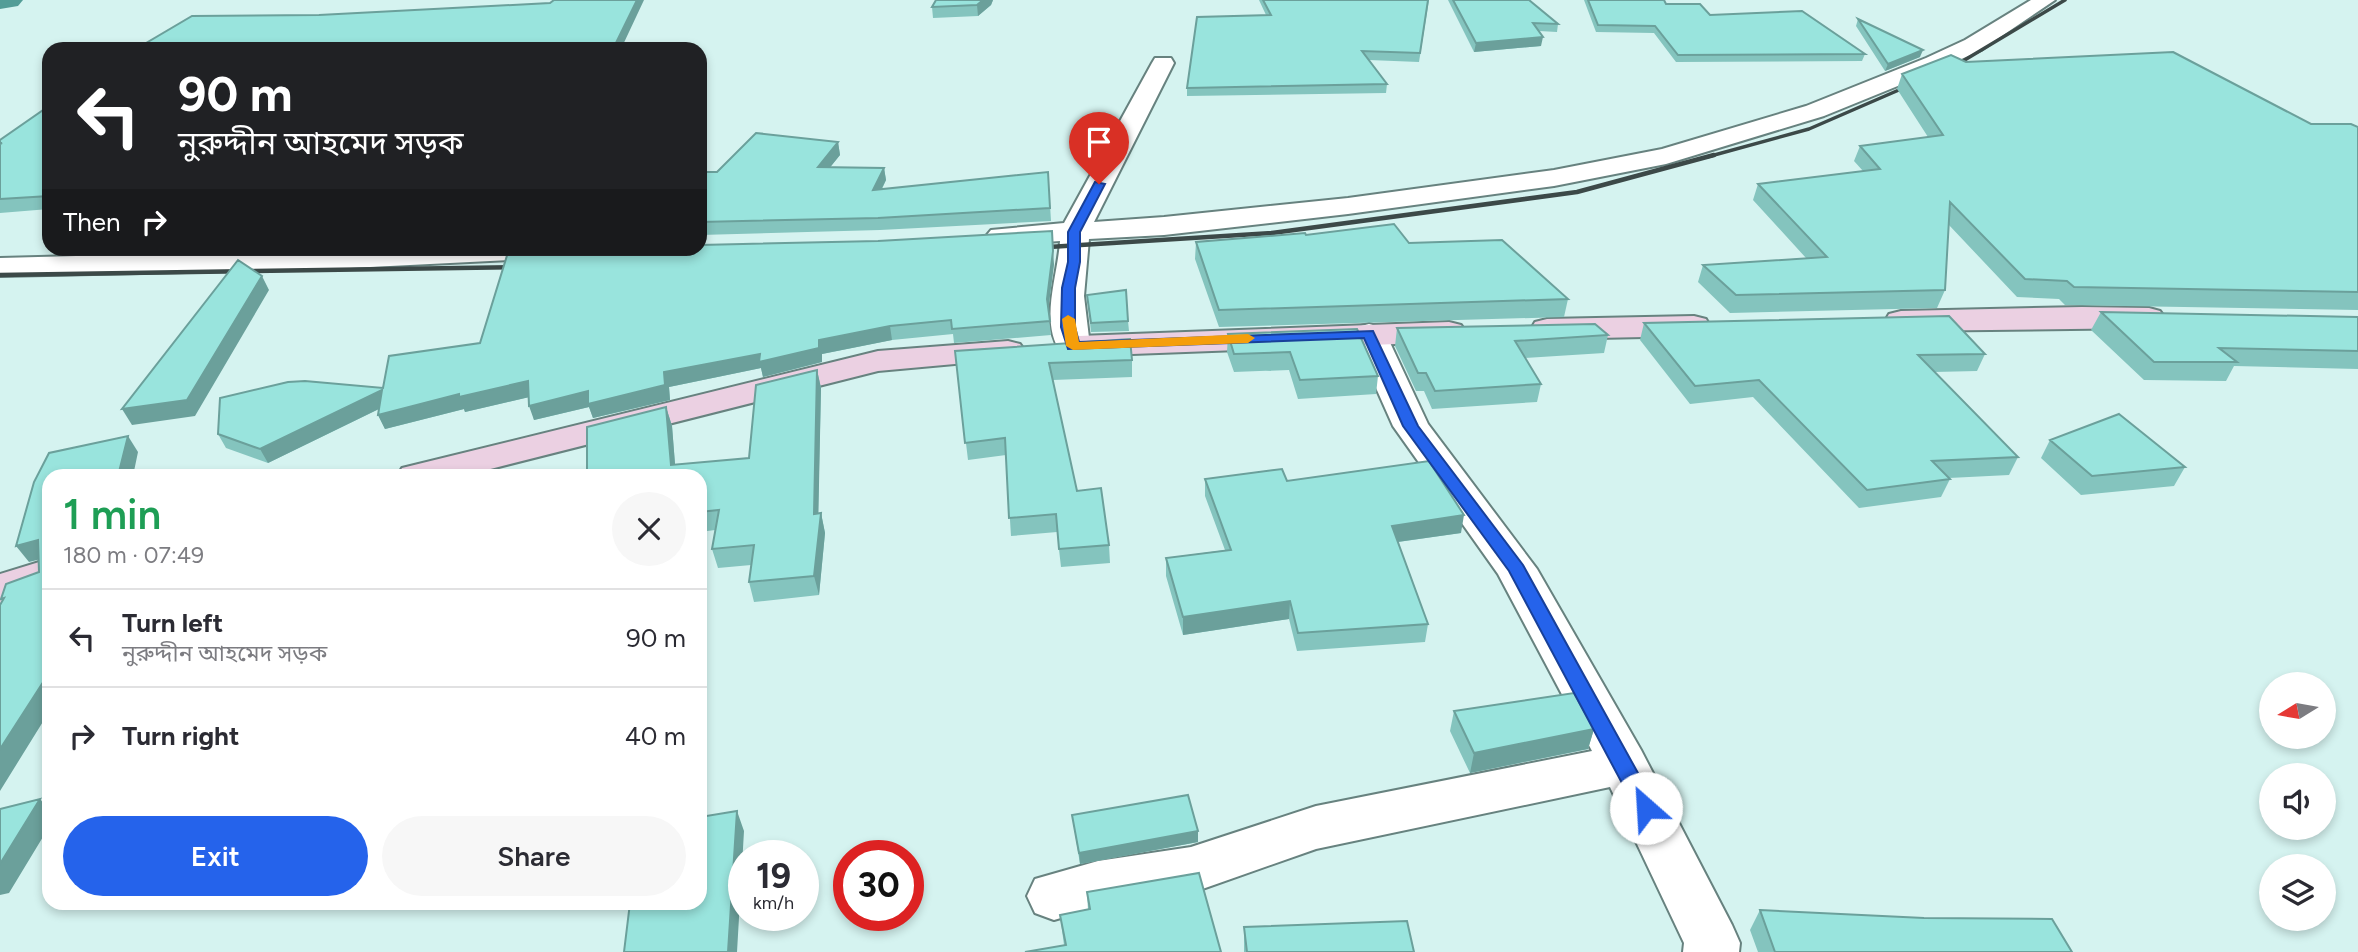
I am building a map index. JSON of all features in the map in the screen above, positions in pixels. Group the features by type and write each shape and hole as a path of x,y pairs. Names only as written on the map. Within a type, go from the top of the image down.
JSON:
{"main road":[{"path":"1877,322 2082,317 2179,319"},
{"path":"1520,330 1726,325"},
{"path":"444,469 878,361 1073,346 1478,331"},
{"path":"0,589 42,575"}],"street":[{"path":"976,237 1220,221 1348,206 1543,179 1665,156 1815,111 1934,63 1973,45 2045,0"},
{"path":"1073,346 1068,327 1068,288 1074,262 1074,232 1163,63"},
{"path":"0,267 411,256"},
{"path":"1368,334 1411,426 1516,569 1624,764 1712,943 1711,952"},
{"path":"1054,896 1098,884 1191,870 1316,828 1624,764"}],"building":[{"path":"554,0 637,0 616,42 148,42 192,16 319,15 550,3"},
{"path":"936,0 983,0 977,5 932,7"},
{"path":"1263,0 1428,0 1420,53 1362,51 1387,84 1187,88 1197,17 1271,15"},
{"path":"1453,0 1529,0 1558,24 1533,23 1543,37 1476,43"},
{"path":"1588,0 1664,0 1666,4 1700,4 1710,15 1802,11 1865,54 1678,55 1655,26 1598,25"},
{"path":"1858,19 1923,50 1888,64"},
{"path":"2173,52 2311,124 2351,124 2358,127 2358,292 2074,287 2067,281 2025,279 1950,202 1945,290 1736,295 1703,265 1827,257 1758,184 1880,169 1860,146 1943,135 1902,74 1951,55 1966,62"},
{"path":"42,111 42,196 0,199 0,140"},
{"path":"756,133 838,142 818,167 884,168 873,190 1048,172 1050,208 878,218 707,222 707,172 717,172"},
{"path":"1394,224 1409,243 1502,240 1568,299 1219,310 1196,242 1306,235"},
{"path":"1052,231 1053,251 1047,299 1050,321 952,329 951,320 890,326 819,340 819,348 759,362 760,354 664,372 665,385 588,404 588,391 529,406 528,381 459,397 459,394 378,415 382,390 260,449 218,434 220,398 288,382 383,388 389,356 480,343 507,256 707,256 707,245 878,241"},
{"path":"238,260 262,276 187,400 122,409"},
{"path":"1126,290 1128,321 1091,323 1087,295"},
{"path":"2101,312 2358,317 2358,351 2219,348 2237,362 2154,362"},
{"path":"1949,316 1985,354 1918,355 2018,457 1932,461 1950,479 1867,490 1759,380 1695,386 1644,323"},
{"path":"1595,324 1608,335 1515,341 1541,384 1435,391 1426,373 1418,373 1397,328"},
{"path":"1357,329 1378,376 1300,380 1290,352 1234,354 1228,334"},
{"path":"1130,339 1132,360 1049,363 1077,491 1101,488 1109,545 1059,549 1056,514 1009,518 1005,438 965,443 955,351"},
{"path":"817,370 814,514 821,513 814,576 749,582 754,545 712,549 719,510 707,511 707,469 587,469 587,427 666,407 671,465 749,458 756,385"},
{"path":"2119,414 2185,467 2092,476 2050,440"},
{"path":"128,436 120,469 42,469 42,684 0,749 0,605 6,584 39,572 38,540 16,546 34,482 49,453"},
{"path":"1429,461 1464,515 1392,526 1428,624 1298,633 1290,601 1183,617 1166,558 1231,550 1205,479 1282,469 1287,481"},
{"path":"1574,693 1594,729 1474,753 1454,711"},
{"path":"1188,795 1198,831 1079,853 1072,815"},
{"path":"40,799 0,864 0,809"},
{"path":"737,811 735,840 728,840 728,952 624,952 629,910 707,910 707,816"},
{"path":"1199,873 1221,952 1025,952 1066,945 1060,915 1090,909 1087,892"},
{"path":"1760,910 1924,918 2052,919 2072,952 1775,952"},
{"path":"1407,921 1414,952 1247,952 1244,927"}],"waterway":[{"path":"0,0 8,0"}],"railway":[{"path":"1948,70 2065,0"},
{"path":"1707,157 1809,129 1915,83"},
{"path":"1033,248 1272,233 1577,192 1714,155"},
{"path":"0,275 523,267"}],"slow traffic":[{"path":"1068,319 1073,346 1248,338"}],"route":[{"path":"1099,184 1074,232 1076,245 1068,288 1068,327 1073,346 1368,334 1411,426 1516,569 1646,808"}]}
